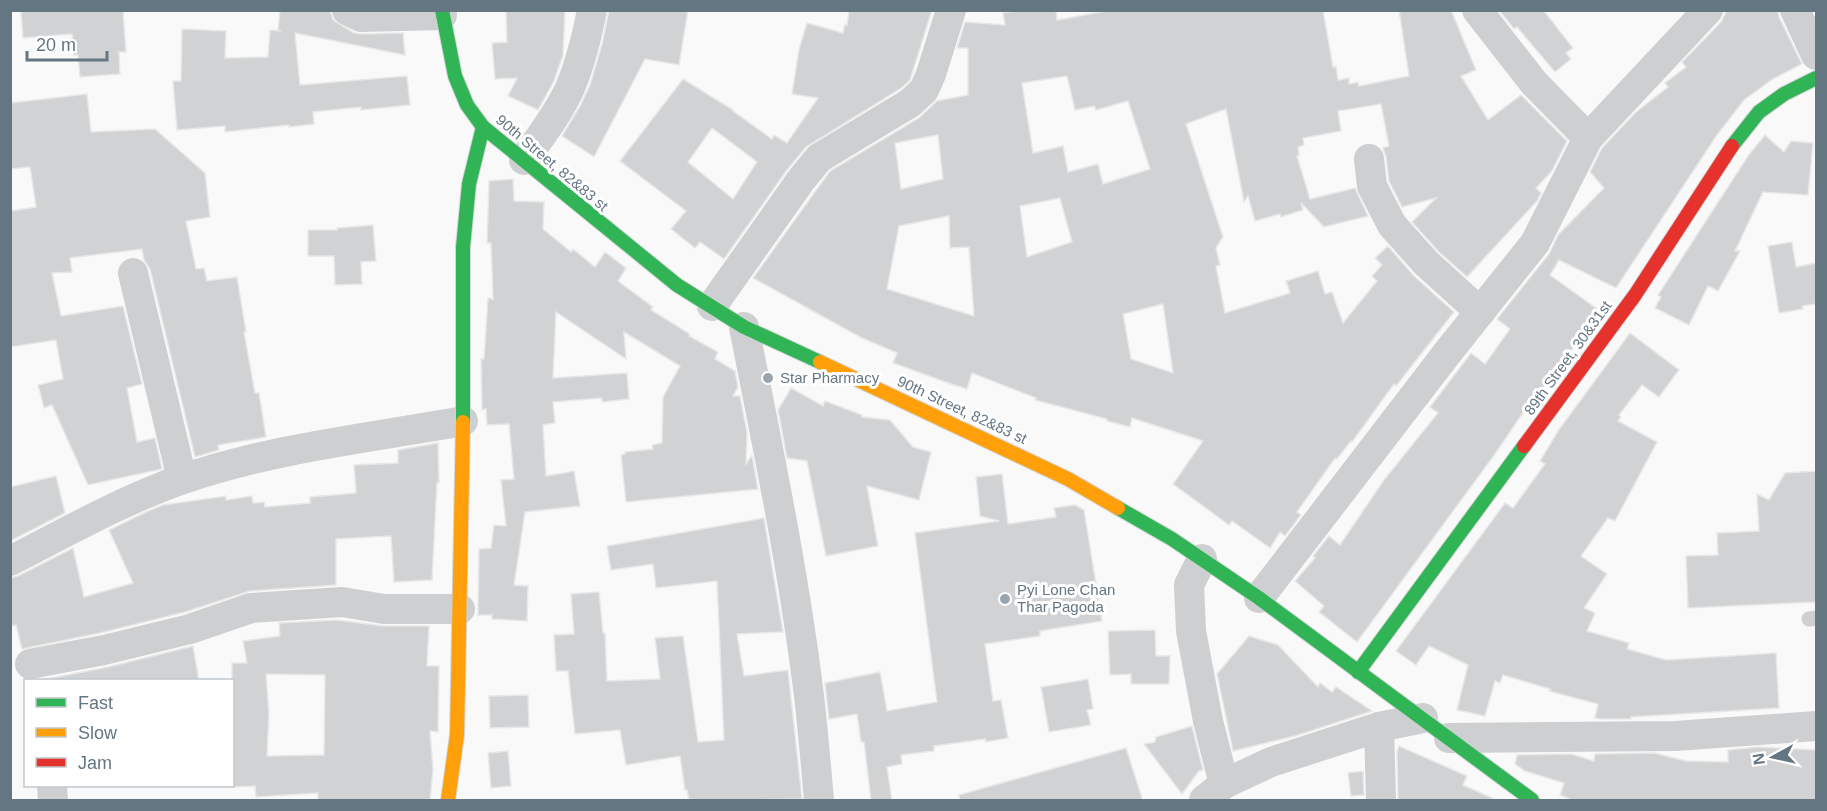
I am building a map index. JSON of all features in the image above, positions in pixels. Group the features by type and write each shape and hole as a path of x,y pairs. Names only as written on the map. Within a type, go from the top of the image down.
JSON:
{"street":[{"path":"347,10 361,17 442,13"},
{"path":"524,160 570,88 588,33 592,10"},
{"path":"712,306 819,158 910,103 924,90 951,10"},
{"path":"1477,10 1534,83 1588,138"},
{"path":"1259,598 1535,243 1588,138 1708,10"},
{"path":"1795,10 1816,55"},
{"name":"90th Street, 82&83 st","path":"442,13 455,76 467,105 483,127 677,285 744,327 1068,479 1172,539 1259,598 1424,718 1532,801"},
{"name":"89th Street, 30&31st","path":"1358,672 1635,295 1740,136 1759,112 1784,94 1816,78"},
{"path":"447,801 457,735 463,421 463,247 469,184 483,127"},
{"path":"1369,159 1372,186 1392,225 1426,263 1480,312"},
{"path":"133,273 182,479"},
{"path":"744,327 770,458 799,627 809,695 819,801"},
{"path":"10,561 124,504 182,479 247,460 463,421"},
{"path":"1202,559 1189,585 1191,631 1208,722 1214,792 1271,762 1379,727 1424,718"},
{"path":"26,666 190,629 251,608 342,602 384,609 460,609"},
{"path":"1449,738 1675,736 1816,726"},
{"path":"1379,727 1381,801"}],"building":[{"path":"123,10 126,52 119,52 120,74 80,77 78,55 74,55 72,34 23,38 21,12"},
{"path":"280,10 330,10 333,20 354,33 403,33 405,55 295,33 300,85 407,76 410,105 313,112 314,124 289,127 289,125 225,132 225,126 177,130 173,81 181,81 182,29 226,31 225,58 268,57 270,30 281,31 278,30"},
{"path":"506,10 565,10 563,55 554,81 538,110 508,96 517,78 495,79 492,43 507,42"},
{"path":"609,10 688,10 679,65 645,59 594,157 562,136 590,85"},
{"path":"849,10 932,10 910,80 900,89 806,147 724,259 700,242 695,248 671,229 686,211 620,161 683,79 733,110 772,139 774,135 787,143 818,98 792,94 799,49 807,23 843,33 845,24 847,25","holes":["712,128 757,162 733,199 688,162"]},
{"path":"1021,10 1056,10 1057,20 1112,10 1323,10 1333,67 1336,66 1338,80 1349,78 1349,84 1358,82 1359,86 1409,76 1399,10 1451,10 1476,70 1461,76 1488,120 1521,95 1567,141 1552,171 1536,188 1541,193 1537,201 1467,277 1438,251 1412,222 1436,198 1402,207 1389,181 1383,148 1389,146 1381,104 1338,111 1341,131 1303,138 1304,145 1298,147 1299,156 1297,156 1310,199 1355,188 1368,216 1324,227 1301,203 1303,210 1281,217 1280,214 1255,221 1248,196 1244,202 1226,109 1186,124 1223,237 1216,248 1220,265 1216,266 1225,313 1290,293 1286,281 1318,271 1325,294 1332,292 1343,323 1377,281 1372,276 1382,265 1375,258 1388,246 1414,276 1454,312 1396,386 1394,384 1352,442 1337,459 1335,458 1297,512 1301,515 1285,536 1280,532 1270,548 1232,521 1229,525 1173,484 1203,441 1132,418 1130,427 1035,400 1036,398 972,373 967,389 893,363 897,353 860,337 753,278 830,171 919,118 937,101 968,95 968,48 957,48 965,22 1005,25 1003,13","holes":["1067,76 1075,110 1094,106 1096,110 1128,101 1150,169 1103,184 1098,164 1068,172 1063,146 1033,153 1022,83","938,135 943,179 901,189 895,143","1060,198 1072,242 1027,257 1020,206","949,216 950,248 969,247 974,316 887,289 899,226","1163,304 1173,373 1131,359 1123,314"]},
{"path":"1499,10 1546,10 1544,11 1573,48 1566,53 1571,59 1555,72 1517,27 1514,29"},
{"path":"1727,10 1778,10 1779,17 1802,64 1773,79 1744,100 1717,135 1616,288 1559,260 1550,275 1600,311 1531,405 1529,404 1357,642 1319,612 1324,606 1295,581 1315,558 1313,556 1329,536 1340,545 1384,480 1438,413 1430,407 1471,353 1485,364 1510,329 1497,319 1549,254 1558,235 1604,188 1590,172 1602,148 1636,112 1668,87 1665,83 1686,67 1682,62 1721,22"},
{"path":"87,94 91,132 155,129 205,173 210,217 186,221 196,269 204,268 207,281 237,277 255,393 259,393 266,437 218,445 219,450 195,457 150,269 144,260 142,249 70,258 72,272 52,273 61,316 123,306 142,384 127,388 137,442 155,438 162,469 88,485 52,405 44,408 38,385 63,379 56,340 10,347 10,211 36,207 30,167 10,169 10,103"},
{"path":"1765,135 1784,152 1791,141 1813,143 1808,195 1763,192 1735,251 1740,251 1718,291 1708,286 1689,325 1655,308 1661,297 1658,295 1748,156"},
{"path":"513,179 514,201 544,202 543,229 571,252 573,249 595,267 605,252 626,268 618,281 653,307 651,310 690,334 689,336 718,352 715,359 735,371 738,387 733,396 740,396 747,432 746,464 752,455 758,489 626,502 621,455 625,452 653,449 652,445 662,443 663,397 680,366 624,332 626,359 556,312 553,378 627,373 629,399 602,402 602,398 553,402 555,423 543,425 546,476 574,471 580,506 525,512 514,585 528,586 527,621 492,619 492,615 478,615 479,549 491,548 494,525 506,526 501,480 514,479 509,424 487,425 486,409 482,410 481,359 484,359 488,298 493,299 491,243 487,243 489,181"},
{"path":"373,225 376,261 361,262 362,284 335,285 334,256 308,256 308,230 337,230 337,228"},
{"path":"1792,242 1796,267 1816,263 1816,304 1779,313 1768,246"},
{"path":"1630,333 1679,370 1659,397 1642,385 1619,415 1621,417 1618,421 1657,442 1615,521 1608,518 1581,556 1607,574 1584,608 1595,613 1587,631 1629,643 1627,649 1666,660 1776,653 1779,708 1631,717 1631,719 1600,719 1595,718 1598,704 1549,691 1550,689 1503,675 1500,683 1495,681 1485,716 1457,710 1468,665 1429,646 1416,665 1396,651 1505,503 1513,508 1545,464 1540,461 1558,431"},
{"path":"791,388 823,406 825,401 862,415 862,417 890,420 913,447 931,452 919,500 867,486 878,546 826,556 807,461 787,458 778,410"},
{"path":"438,443 439,483 437,483 432,580 394,582 391,536 336,539 336,585 250,591 185,612 22,649 16,625 10,626 10,578 73,548 84,597 133,583 109,530 146,512 163,505 226,496 226,500 252,496 253,503 264,502 265,507 310,503 310,497 356,493 354,465 398,463 398,450"},
{"path":"1816,471 1816,602 1688,608 1686,556 1718,555 1717,533 1759,531 1757,494 1769,500 1785,473"},
{"path":"1002,474 1008,524 1056,517 1054,508 1075,505 1084,510 1102,621 1040,631 1040,636 985,644 993,701 1001,700 1008,738 934,746 934,751 901,755 902,764 887,767 892,801 871,801 864,742 861,742 857,714 829,719 825,683 880,672 887,711 937,702 915,533 999,521 980,516 976,477"},
{"path":"56,476 65,513 10,541 10,487"},
{"path":"764,518 783,632 737,634 744,676 788,670 802,799 689,801 680,756 626,765 620,730 575,734 568,671 556,671 554,635 574,634 571,594 599,592 603,633 605,633 607,681 660,679 655,638 683,636 698,742 724,740 717,581 656,588 653,564 611,570 607,546"},
{"path":"337,620 384,626 429,626 427,666 439,666 438,732 430,731 433,770 430,801 318,801 318,793 256,797 255,786 234,787 232,663 247,663 243,641 280,636 279,623","holes":["266,674 325,675 324,755 267,756 269,714"]},
{"path":"1155,630 1156,656 1170,656 1169,684 1131,684 1131,674 1110,675 1108,631"},
{"path":"1249,636 1278,645 1318,687 1320,683 1332,692 1336,687 1372,711 1295,736 1233,751 1217,674"},
{"path":"193,646 199,679 46,679 108,667"},
{"path":"1088,679 1093,709 1087,710 1091,725 1049,732 1041,687"},
{"path":"528,695 529,727 490,728 489,696"},
{"path":"1192,726 1203,770 1199,771 1182,794 1144,744 1155,742 1156,737"},
{"path":"1399,746 1467,776 1463,785 1499,801 1398,801 1397,752"},
{"path":"1758,747 1816,750 1816,801 1575,801 1560,795 1564,783 1525,771 1515,764 1517,755 1571,754 1594,761 1595,754 1654,753 1686,761 1728,762 1728,750"},
{"path":"1126,748 1143,801 960,801 959,795"},
{"path":"508,751 511,786 491,788 488,753"},
{"path":"1363,771 1364,795 1351,796 1348,773"}],"traffic: fast":[{"path":"442,10 455,76 467,105 483,127 677,285 744,327 820,362"},
{"path":"1732,146 1759,112 1784,94 1816,78"},
{"path":"463,422 463,247 469,184 483,127"},
{"path":"1358,672 1524,446"},
{"path":"1118,508 1172,539 1259,598 1532,800"}],"traffic: slow":[{"path":"820,362 1068,479 1118,508"},
{"path":"448,800 457,735 463,422"}],"traffic: jam":[{"path":"1524,446 1635,295 1732,146"}],"place":[{"name":"Star Pharmacy","path":"768,378"},
{"name":"Pyi Lone Chan Thar Pagoda","path":"1005,599"}]}
